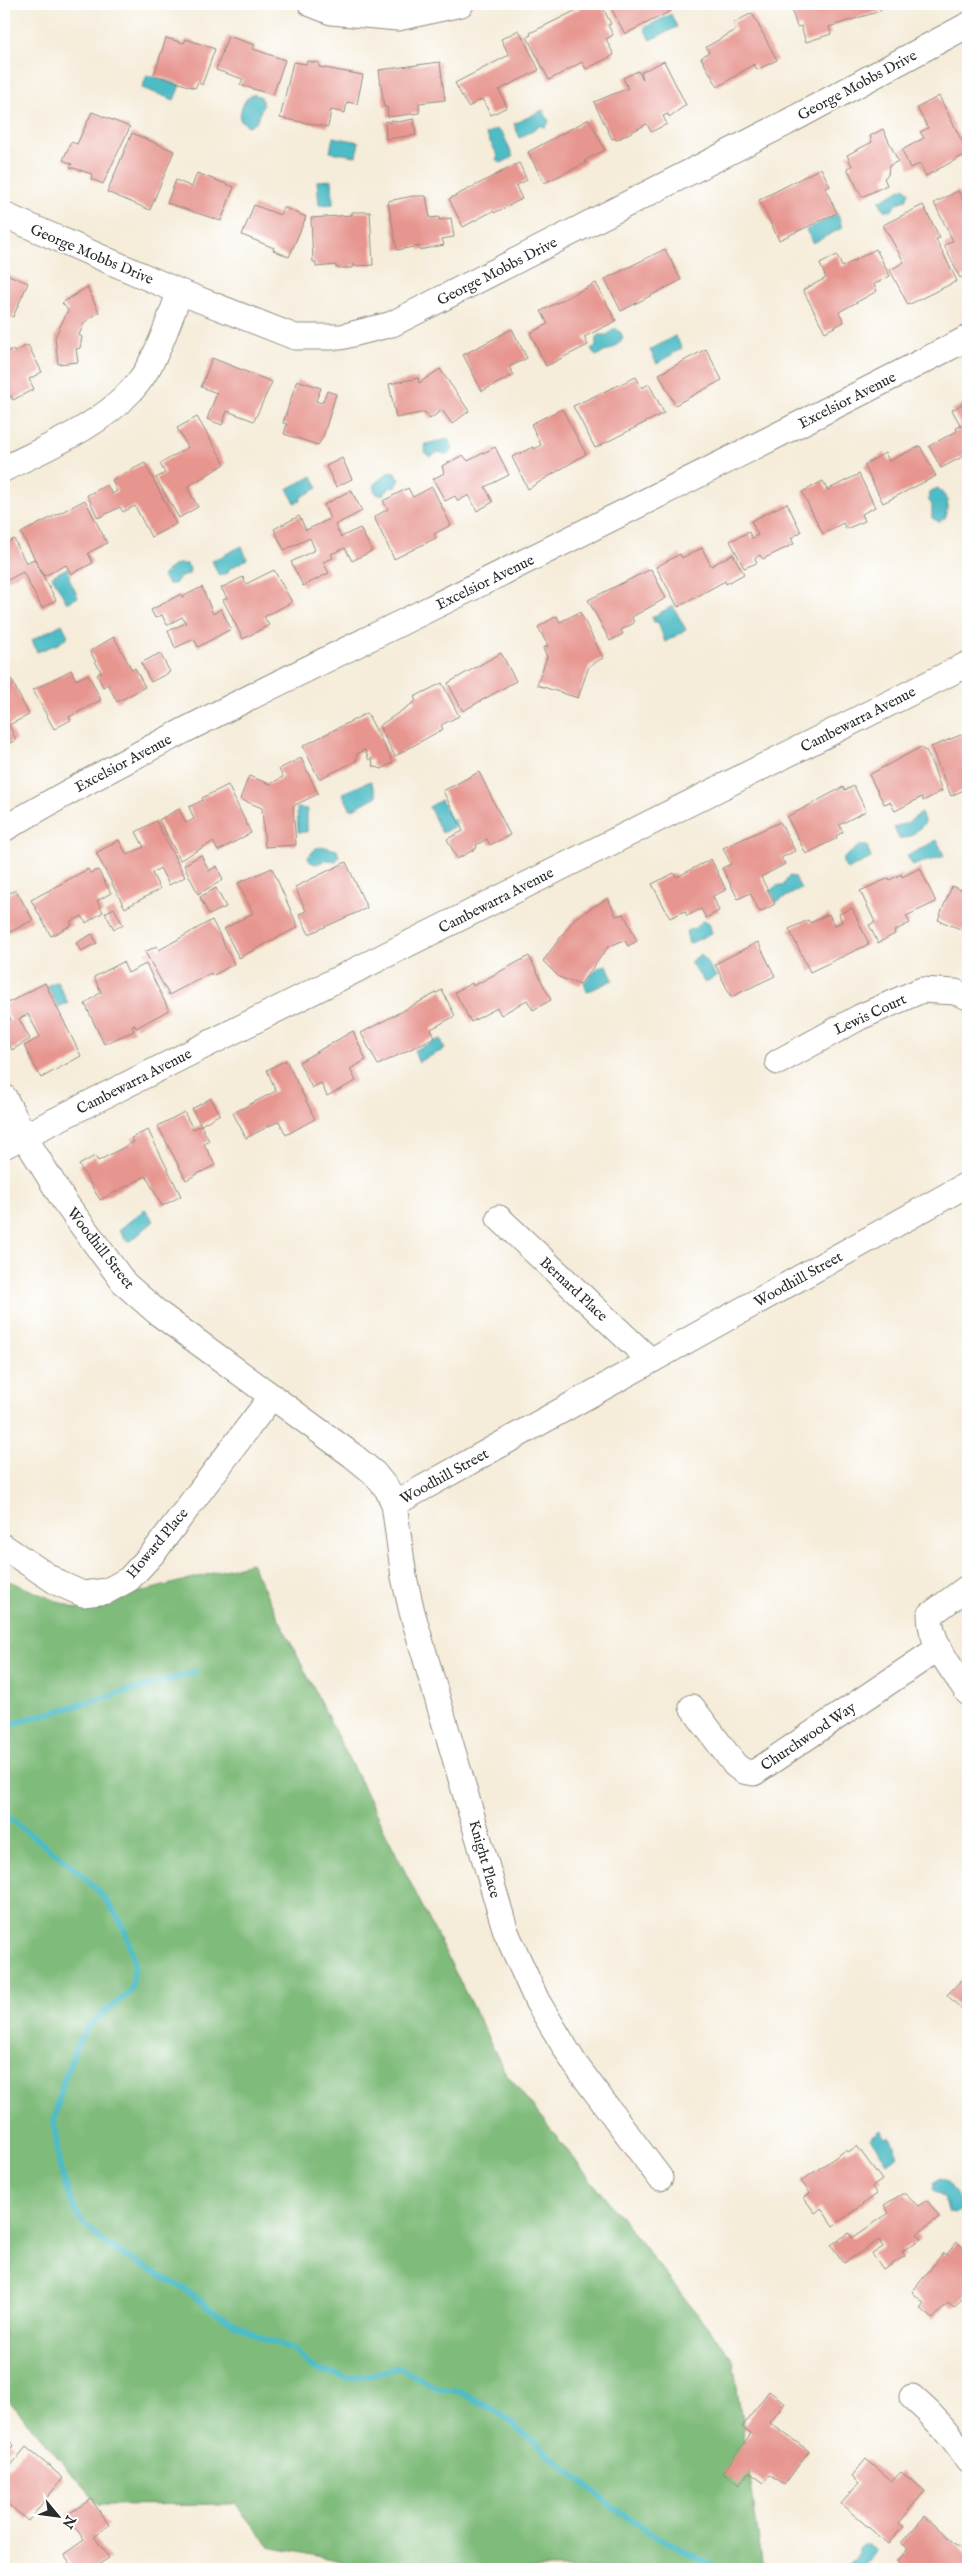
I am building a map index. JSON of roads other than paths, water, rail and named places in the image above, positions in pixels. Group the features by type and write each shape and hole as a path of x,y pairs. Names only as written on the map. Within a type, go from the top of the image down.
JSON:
{"street":[{"path":"311,4 331,12 398,18 461,4"},
{"name":"George Mobbs Drive","path":"4,215 180,292 294,337 341,336 392,324 777,128 968,25"},
{"path":"4,469 105,414 132,391 151,362 180,292"},
{"name":"Excelsior Avenue","path":"4,829 50,802 194,725 738,456 968,338"},
{"name":"Cambewarra Avenue","path":"14,1141 968,664"},
{"name":"Lewis Court","path":"778,1062 860,1017 922,990 954,992 968,998"},
{"name":"Woodhill Street","path":"4,1097 14,1141 64,1201 125,1284 158,1313 374,1473 387,1489 394,1504 968,1184"},
{"name":"Bernard Place","path":"499,1218 650,1360"},
{"name":"Howard Place","path":"4,1547 58,1583 83,1594 107,1591 129,1579 154,1552 272,1396"},
{"name":"Knight Place","path":"394,1504 404,1577 412,1612 506,1932 537,2001 575,2064 660,2178"},
{"path":"968,1587 930,1615 930,1625 939,1648 968,1693"},
{"name":"Churchwood Way","path":"692,1707 735,1765 743,1771 754,1772 939,1648"},
{"path":"912,2397 938,2419 954,2438 968,2461"}],"water":[{"path":"671,14 677,27 650,40 644,28"},
{"path":"147,75 180,85 174,100 142,88"},
{"path":"254,94 261,97 263,105 256,122 248,126 240,120 241,112 247,98"},
{"path":"543,110 549,122 545,127 539,126 520,138 514,124"},
{"path":"496,129 503,134 513,157 501,163 496,159 498,156 486,134"},
{"path":"333,137 359,142 356,156 330,152"},
{"path":"332,180 333,204 319,205 317,181"},
{"path":"905,187 909,192 906,200 898,203 891,211 884,210 879,201"},
{"path":"838,214 842,228 813,243 806,230"},
{"path":"615,328 621,333 623,338 615,347 596,356 591,349 596,346 596,338 599,335 607,335"},
{"path":"675,336 682,348 657,364 650,350"},
{"path":"448,439 453,449 448,455 438,452 430,457 425,453 425,444"},
{"path":"390,471 395,473 400,480 396,487 391,487 384,494 378,495 374,490 374,484"},
{"path":"312,476 318,488 301,497 301,500 295,503 287,489"},
{"path":"938,488 948,500 946,517 939,522 932,518 932,505 928,499 931,491"},
{"path":"242,546 247,559 229,569 228,573 219,576 212,561"},
{"path":"177,564 187,564 190,569 189,574 179,578 175,584 168,584 163,577 167,570"},
{"path":"67,568 70,575 69,578 78,597 67,603 52,576"},
{"path":"673,606 686,630 665,642 658,622 654,622 652,617"},
{"path":"62,624 68,636 60,643 37,652 32,640"},
{"path":"371,781 377,796 351,810 342,793"},
{"path":"441,800 452,820 454,819 457,825 442,833 429,807"},
{"path":"297,808 307,809 307,832 298,832"},
{"path":"921,813 925,823 911,836 899,839 894,827 907,823"},
{"path":"937,840 944,856 913,866 907,856"},
{"path":"859,846 867,846 871,858 847,870 842,860"},
{"path":"326,847 337,850 339,857 336,861 327,860 316,864 310,862 308,857 316,848"},
{"path":"789,876 795,877 801,889 776,902 771,890 776,886 783,886"},
{"path":"702,921 709,923 712,933 689,944 686,931 695,928"},
{"path":"701,954 716,976 705,983 690,962"},
{"path":"607,965 613,980 587,992 584,982 599,967"},
{"path":"57,981 68,1003 58,1007 47,986"},
{"path":"441,1039 445,1049 418,1062 414,1050"},
{"path":"145,1209 154,1221 131,1241 126,1240 119,1230"},
{"path":"881,2130 886,2138 890,2137 898,2155 887,2163 870,2138"},
{"path":"941,2178 950,2186 959,2200 961,2208 956,2213 949,2212 944,2198 933,2190 934,2182"},
{"path":"862,2545 868,2545 876,2551 861,2569 854,2569 850,2562 858,2555 858,2549"}],"waterway":[{"path":"4,1726 196,1672"},
{"path":"4,1814 66,1861 103,1896 117,1916 128,1939 134,1965 131,1991 89,2025 76,2047 62,2086 54,2120 59,2164 69,2196 79,2218 103,2242 186,2290 222,2317 266,2340 294,2349 310,2367 349,2378 368,2376 399,2367 438,2389 459,2391 498,2412 614,2508 650,2533 719,2569"}]}
